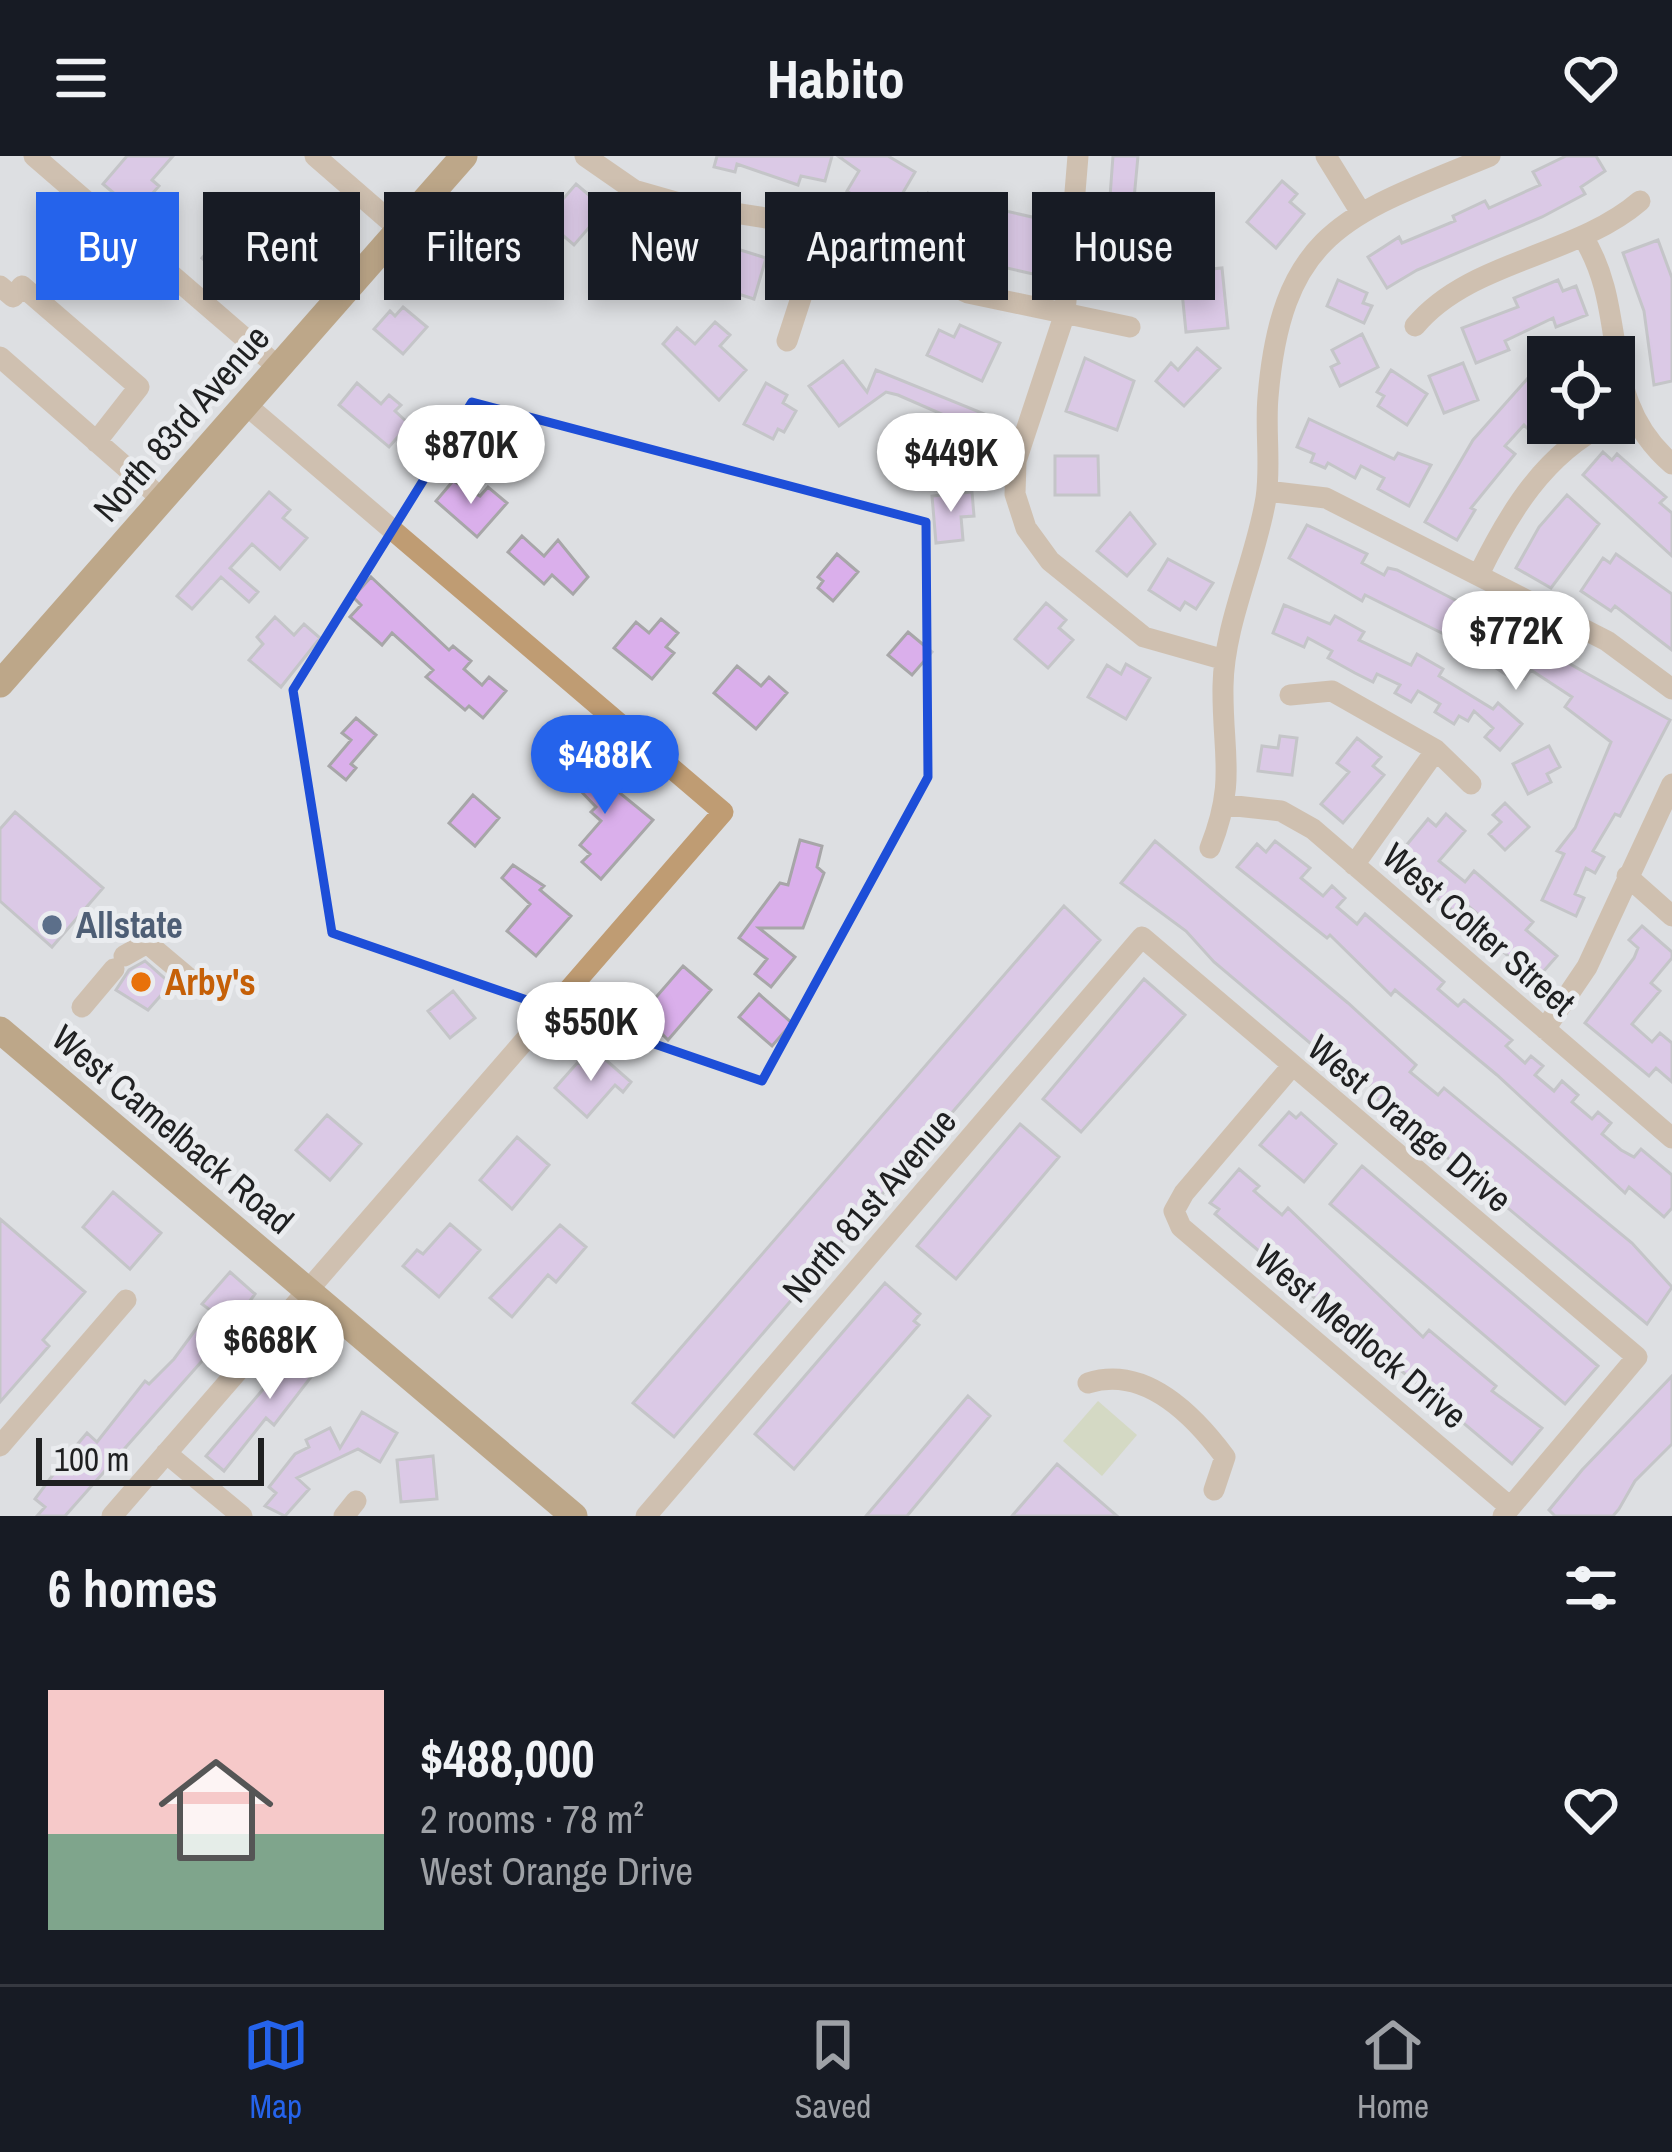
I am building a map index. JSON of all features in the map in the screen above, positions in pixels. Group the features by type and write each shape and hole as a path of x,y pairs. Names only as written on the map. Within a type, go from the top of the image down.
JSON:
{"main road":[{"name":"North 83rd Avenue","path":"432,192 464,156"},
{"name":"North 83rd Avenue","path":"0,684 384,246"},
{"name":"West Camelback Road","path":"0,1030 574,1516"}],"street":[{"path":"34,156 278,367"},
{"path":"315,156 384,216"},
{"path":"585,156 634,190 690,206 765,218"},
{"path":"1078,156 1065,314 1016,461 1015,494 1026,528 1050,560 1144,637 1226,661"},
{"path":"1326,156 1360,212"},
{"path":"1210,848 1227,805 1226,661 1267,490 1268,397 1283,305 1309,257 1360,212 1490,156"},
{"path":"1415,326 1437,299 1616,222 1640,201"},
{"path":"1583,237 1603,287 1608,336"},
{"path":"0,286 13,297 22,286 139,387 96,442"},
{"path":"787,340 800,300"},
{"path":"1006,300 1130,327"},
{"path":"0,357 162,499"},
{"path":"112,1516 722,812 245,404"},
{"path":"1635,431 1672,464"},
{"path":"1478,574 1510,517 1543,472 1573,444"},
{"path":"1267,490 1326,498 1607,641 1672,689"},
{"path":"1290,695 1332,692 1436,750 1471,784"},
{"path":"1354,865 1436,750"},
{"path":"1545,1029 1577,984 1672,784"},
{"name":"West Colter Street","path":"1227,805 1294,816 1672,1138"},
{"path":"1627,876 1672,916"},
{"name":"West Orange Drive","path":"1142,937 1637,1358 1506,1512"},
{"name":"North 81st Avenue","path":"646,1516 1142,937"},
{"path":"82,1007 119,962 147,943 191,980"},
{"name":"West Medlock Drive","path":"1292,1066 1174,1211 1181,1227 1506,1512"},
{"path":"0,1446 126,1300"},
{"path":"1088,1383 1120,1375 1145,1383 1177,1408 1225,1457 1214,1490"},
{"path":"166,1453 242,1516"}],"highlighted area":[{"path":"472,402 926,522 928,777 762,1081 332,933 293,690"}],"green space":[{"path":"1098,1401 1137,1435 1102,1476 1063,1441"}],"building":[{"path":"127,156 173,156 152,180 159,186 154,192 112,192 103,184"},
{"path":"717,156 832,156 825,181 801,176 798,185 737,164 735,172 714,167"},
{"path":"838,156 888,156 915,172 903,192 848,192 859,171"},
{"path":"1113,156 1138,156 1135,192 1110,192"},
{"path":"1566,156 1596,156 1605,171 1581,187 1585,194 1387,288 1368,257 1399,237 1402,243 1455,221 1453,216 1485,201 1489,208 1540,185 1533,172"},
{"path":"1282,181 1297,194 1290,202 1304,214 1276,248 1247,222"},
{"path":"576,184 588,194 588,229 574,245 564,236 564,198"},
{"path":"1008,212 1032,217 1032,274 1008,268"},
{"path":"1658,240 1672,278 1672,381 1654,385 1644,311 1623,253"},
{"path":"741,250 765,258 754,299 741,295"},
{"path":"1222,268 1228,328 1186,332 1183,300 1215,300 1215,269"},
{"path":"1338,280 1367,293 1363,303 1372,306 1364,323 1327,306"},
{"path":"1558,280 1563,291 1576,286 1587,315 1556,327 1553,318 1505,341 1509,350 1476,363 1462,328 1518,307 1514,298"},
{"path":"403,307 427,327 403,354 374,329 390,311 395,316"},
{"path":"715,322 730,335 720,346 746,370 719,400 663,344 677,328 695,344"},
{"path":"960,325 1000,343 982,381 927,355 939,330 954,337"},
{"path":"1362,334 1378,367 1340,386 1331,367 1339,363 1332,350"},
{"path":"1197,348 1220,368 1184,406 1156,381 1171,363 1178,370"},
{"path":"1085,358 1134,381 1117,430 1066,411"},
{"path":"843,361 867,392 876,370 987,415 968,466 930,451 944,415 898,395 886,392 839,426 809,386"},
{"path":"1463,363 1478,400 1444,413 1429,376"},
{"path":"1391,370 1427,394 1407,425 1378,406 1384,396 1377,392"},
{"path":"1527,379 1527,428 1524,425 1505,446 1515,454 1471,508 1475,510 1457,540 1425,522 1473,440"},
{"path":"357,383 381,404 389,395 401,405 395,411 409,424 389,447 339,405"},
{"path":"766,383 787,395 783,403 796,411 784,432 778,429 773,439 744,424"},
{"path":"1309,419 1394,459 1398,453 1431,465 1409,506 1378,489 1384,478 1361,466 1355,478 1328,463 1325,468 1311,462 1314,454 1297,447"},
{"path":"1603,452 1612,460 1617,454 1666,497 1660,503 1672,513 1672,556 1583,475"},
{"path":"1055,456 1098,456 1099,495 1055,495"},
{"path":"453,481 480,496 488,487 507,503 477,537 436,501"},
{"path":"269,492 290,510 283,518 307,538 280,569 252,544 230,568 258,592 249,602 221,577 192,609 177,596"},
{"path":"972,492 974,516 961,517 963,540 936,543 932,496"},
{"path":"1567,495 1599,524 1551,588 1516,568 1539,527"},
{"path":"1130,513 1155,544 1127,576 1097,551"},
{"path":"1307,525 1367,554 1362,563 1384,575 1388,568 1397,570 1488,617 1482,627 1506,639 1511,631 1670,720 1620,816 1615,814 1593,851 1604,857 1595,873 1586,868 1575,894 1584,898 1576,916 1542,900 1564,854 1557,851 1575,828 1611,742 1565,707 1572,697 1531,670 1525,679 1508,668 1505,674 1490,664 1494,659 1365,595 1362,601 1289,558"},
{"path":"522,536 544,556 558,540 588,577 573,594 552,575 544,584 508,552"},
{"path":"837,554 858,572 833,601 818,588 823,581 818,577"},
{"path":"1616,554 1672,594 1672,650 1615,606 1611,611 1581,591 1603,558 1610,563"},
{"path":"1168,559 1213,583 1196,609 1185,602 1180,610 1149,590"},
{"path":"371,577 449,650 453,646 471,661 464,669 482,685 489,677 506,691 483,718 469,706 465,710 426,677 433,670 392,633 382,645 350,617 361,605 353,597"},
{"path":"1046,603 1066,620 1059,628 1073,640 1048,668 1015,639"},
{"path":"1284,605 1330,624 1335,616 1364,632 1359,640 1411,665 1417,654 1443,669 1439,676 1493,709 1498,703 1522,724 1500,750 1485,737 1493,728 1474,711 1468,721 1459,716 1454,724 1435,712 1440,704 1418,691 1411,702 1395,693 1400,685 1377,674 1373,682 1355,673 1328,658 1332,651 1308,638 1304,647 1273,633"},
{"path":"275,617 294,635 304,624 320,638 281,687 249,660 263,644 257,637"},
{"path":"661,619 678,633 666,647 674,653 652,679 614,648 636,622 649,633"},
{"path":"908,632 932,652 912,675 888,655"},
{"path":"1126,664 1150,678 1126,719 1088,697 1107,665 1121,674"},
{"path":"737,666 761,686 769,677 787,693 756,729 714,693"},
{"path":"356,718 376,735 351,764 356,768 346,780 329,766 351,740 342,733"},
{"path":"1280,736 1297,738 1292,775 1258,771 1262,746 1278,748"},
{"path":"1357,738 1381,757 1373,766 1384,775 1343,823 1321,804 1349,772 1337,763"},
{"path":"1549,746 1560,767 1547,774 1551,782 1528,794 1513,764"},
{"path":"567,750 653,820 601,879 582,862 590,854 580,845 601,821 591,812 596,807 555,764"},
{"path":"473,795 499,818 475,846 449,823"},
{"path":"1505,803 1529,827 1505,850 1489,834 1501,822 1493,815"},
{"path":"15,812 103,888 52,947 0,901 0,829"},
{"path":"1446,814 1465,831 1439,861 1465,882 1474,871 1533,922 1526,930 1557,956 1542,973 1534,965 1527,972 1480,932 1488,923 1467,905 1459,915 1391,864 1428,819 1436,826"},
{"path":"800,840 822,846 817,867 824,873 803,928 759,928 795,957 771,987 755,974 767,959 739,938 780,883 788,885"},
{"path":"1155,841 1348,1003 1416,1065 1410,1072 1438,1095 1444,1088 1632,1243 1672,1287 1647,1324 1371,1094 1376,1089 1335,1064 1214,962 1186,931 1121,883"},
{"path":"1275,841 1310,868 1301,878 1323,896 1332,886 1345,898 1337,907 1357,924 1365,914 1444,982 1438,989 1458,1006 1464,1000 1512,1040 1506,1046 1525,1063 1531,1056 1543,1066 1535,1075 1554,1091 1562,1081 1578,1095 1572,1102 1592,1119 1598,1112 1611,1123 1602,1134 1621,1150 1634,1157 1641,1149 1672,1175 1672,1208 1664,1217 1629,1187 1625,1193 1497,1075 1395,990 1391,995 1330,935 1327,938 1237,867 1257,844 1266,852"},
{"path":"513,865 544,886 540,890 571,916 536,956 507,931 530,904 502,878"},
{"path":"1064,906 1100,940 674,1437 633,1403"},
{"path":"1642,926 1672,952 1672,958 1651,983 1660,991 1632,1024 1652,1042 1660,1033 1672,1043 1672,1082 1656,1068 1649,1076 1585,1023 1634,958 1638,948 1629,940"},
{"name":"Arby's","path":"145,961 171,984 148,1010 116,990 129,970"},
{"path":"683,966 711,990 668,1040 662,1034 653,1045 631,1026"},
{"path":"1144,979 1185,1015 1081,1132 1043,1099"},
{"path":"453,991 475,1018 450,1038 428,1011"},
{"path":"759,994 792,1023 772,1046 739,1017"},
{"path":"599,1054 631,1082 623,1092 615,1085 587,1117 555,1088 578,1062 586,1069"},
{"path":"1289,1112 1296,1118 1301,1113 1336,1144 1304,1182 1260,1145"},
{"path":"327,1115 361,1144 330,1180 296,1150"},
{"path":"1020,1124 1059,1157 956,1279 917,1246"},
{"path":"517,1137 549,1165 512,1209 480,1180"},
{"path":"1362,1166 1598,1366 1565,1404 1330,1204"},
{"path":"1239,1169 1259,1186 1254,1191 1282,1215 1288,1208 1423,1337 1429,1330 1496,1386 1492,1391 1542,1428 1512,1464 1215,1214 1219,1209 1210,1203"},
{"path":"113,1192 161,1233 130,1269 83,1227"},
{"path":"0,1219 85,1292 43,1340 49,1346 0,1402"},
{"path":"450,1224 480,1250 439,1297 403,1266 417,1250 423,1254"},
{"path":"560,1225 586,1247 556,1282 548,1275 512,1317 490,1298"},
{"path":"230,1272 255,1294 224,1336 65,1516 37,1516 45,1507 35,1499 64,1460 87,1433 97,1442 145,1381 149,1384 174,1359 210,1310 202,1304"},
{"path":"885,1283 920,1314 914,1321 919,1325 794,1469 755,1434"},
{"path":"307,1338 328,1355 274,1425 266,1418 224,1471 206,1456"},
{"path":"1672,1376 1672,1444 1635,1481 1619,1509 1613,1516 1555,1516 1549,1510 1582,1470"},
{"path":"968,1396 990,1416 907,1516 866,1516"},
{"path":"362,1412 397,1433 380,1462 358,1449 297,1478 309,1489 285,1516 265,1506 276,1493 269,1487 295,1454 309,1447 306,1440 330,1428 340,1448"},
{"path":"433,1456 437,1499 401,1502 397,1460"},
{"path":"1057,1464 1117,1516 1012,1516"}],"place":[{"name":"Allstate","path":"52,925"},
{"name":"Arby's","path":"141,982"}]}
